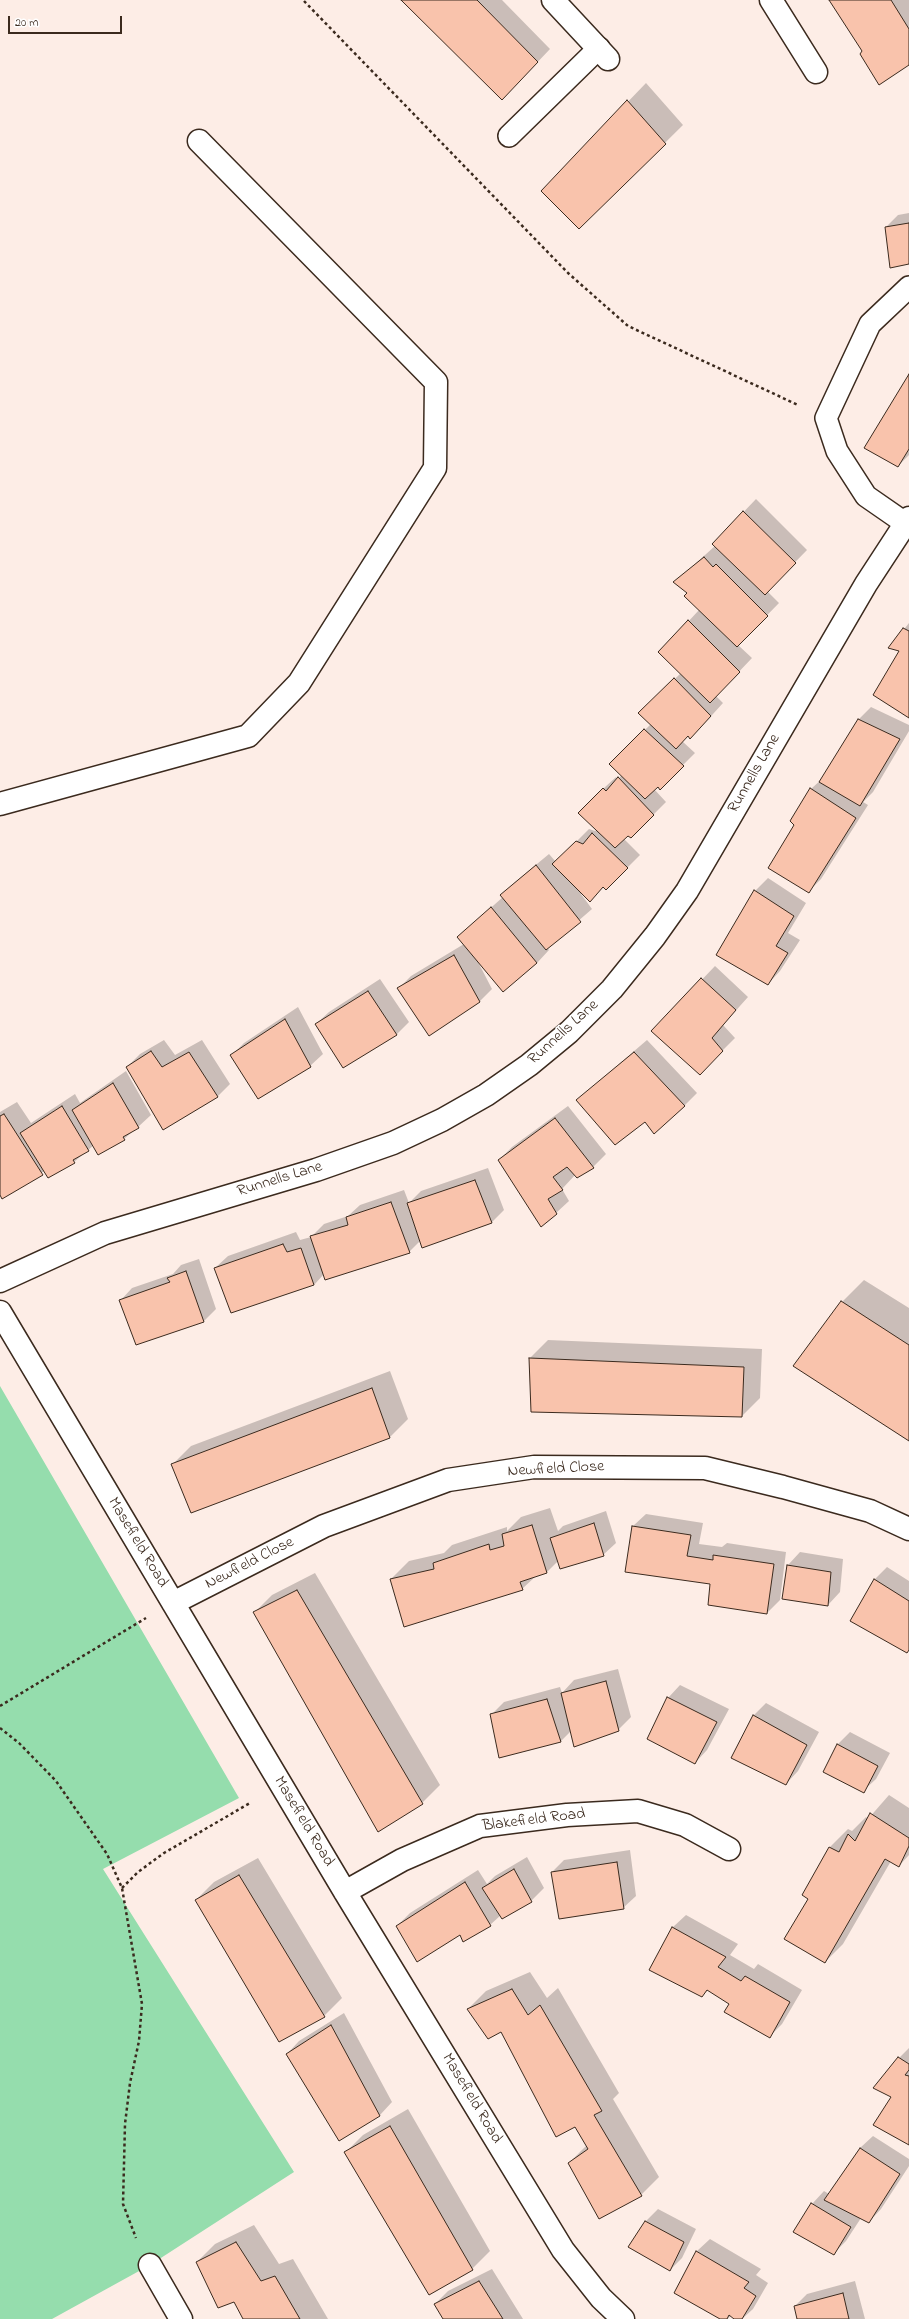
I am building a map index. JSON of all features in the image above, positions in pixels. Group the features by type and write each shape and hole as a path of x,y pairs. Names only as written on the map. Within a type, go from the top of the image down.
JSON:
{"street":[{"path":"553,0 604,54"},
{"path":"771,0 816,72"},
{"path":"0,804 248,736 299,683 435,468 436,382 199,141"},
{"name":"Runnells Lane","path":"0,1281 105,1233 316,1170 393,1143 442,1120 486,1094 529,1065 569,1032 612,990 656,936 687,891 866,584 907,521"},
{"name":"Masefield Road","path":"0,1312 345,1892 563,2250 601,2298 623,2319"},
{"name":"Newfield Close","path":"173,1603 324,1526 448,1480 534,1467 705,1468 783,1487 870,1511 909,1529"},
{"name":"Blakefield Road","path":"345,1892 402,1860 480,1826 567,1815 638,1810 685,1825 729,1849"},
{"path":"150,2265 182,2319"}],"lane":[{"path":"509,136 604,54"},
{"path":"907,521 866,496 837,451 826,418 870,324 909,287"}],"path":[{"path":"304,1 568,273 628,326 826,418"},
{"path":"0,1706 150,1615"},
{"path":"0,1728 19,1743 56,1781 107,1854 122,1888 142,2004 139,2041 130,2083 125,2124 123,2204 150,2265"},
{"path":"122,1888 138,1872 164,1853 250,1803"}],"green space":[{"path":"0,1386 239,1798 103,1869 294,2172 150,2265 52,2319 0,2319"}],"building":[{"path":"401,0 477,0 538,62 502,100"},
{"path":"829,0 891,0 909,29 909,65 879,85 860,54 862,51"},
{"path":"627,100 666,144 579,229 541,191"},
{"path":"909,223 909,264 890,268 885,227"},
{"path":"909,374 909,449 898,467 864,448"},
{"path":"743,511 796,563 765,595 712,544"},
{"path":"704,557 713,567 716,564 768,616 737,647 684,596 687,593 673,582"},
{"path":"688,620 740,672 710,703 658,652"},
{"path":"903,628 909,631 909,718 873,695 899,651 888,648"},
{"path":"674,678 711,716 690,739 688,736 676,749 638,713"},
{"path":"858,719 900,739 860,806 819,782"},
{"path":"644,729 684,766 660,790 658,787 645,799 609,764"},
{"path":"618,777 654,815 631,838 628,836 615,848 578,813 603,788 606,791"},
{"path":"810,788 856,818 809,893 768,868 794,825 790,821"},
{"path":"592,833 628,868 606,890 603,887 590,902 552,864 576,841 583,844"},
{"path":"536,865 581,922 546,950 500,895"},
{"path":"754,890 794,916 776,946 788,953 768,985 716,955"},
{"path":"491,907 537,963 503,992 457,937"},
{"path":"454,955 480,1002 429,1036 397,988"},
{"path":"701,978 736,1010 712,1038 723,1051 700,1075 651,1031"},
{"path":"368,991 397,1035 343,1068 315,1024"},
{"path":"285,1019 311,1067 258,1099 230,1055"},
{"path":"151,1051 162,1067 189,1052 218,1097 163,1130 126,1067"},
{"path":"634,1052 685,1106 654,1134 645,1122 615,1145 576,1100"},
{"path":"113,1083 139,1128 123,1137 125,1140 98,1155 72,1110"},
{"path":"62,1106 89,1151 73,1160 75,1163 48,1178 20,1133"},
{"path":"4,1114 43,1175 2,1199 0,1195 0,1116"},
{"path":"555,1118 594,1168 577,1178 567,1167 553,1177 563,1190 548,1199 557,1214 541,1227 498,1160"},
{"path":"475,1180 492,1223 422,1248 407,1203"},
{"path":"391,1202 410,1253 325,1280 310,1236 348,1225 346,1217"},
{"path":"283,1244 287,1252 301,1248 314,1285 231,1313 214,1268"},
{"path":"186,1271 204,1322 136,1345 119,1300 170,1282 167,1278"},
{"path":"841,1301 909,1345 909,1441 793,1366"},
{"path":"529,1358 744,1367 742,1417 531,1412"},
{"path":"372,1388 390,1438 191,1513 171,1464"},
{"path":"594,1523 604,1556 560,1569 550,1538"},
{"path":"532,1525 547,1573 520,1582 523,1590 404,1627 390,1579 434,1569 433,1563 489,1544 490,1550 504,1546 502,1534"},
{"path":"632,1526 691,1535 687,1556 713,1560 713,1555 774,1564 767,1614 708,1605 710,1584 625,1572"},
{"path":"787,1565 831,1572 828,1606 782,1599"},
{"path":"874,1579 909,1601 909,1650 907,1653 850,1621"},
{"path":"297,1590 423,1804 378,1832 253,1612"},
{"path":"606,1681 619,1731 574,1747 561,1693"},
{"path":"667,1697 717,1722 695,1764 647,1739"},
{"path":"547,1699 561,1742 499,1758 490,1714"},
{"path":"753,1715 807,1745 786,1785 731,1758"},
{"path":"837,1744 878,1766 864,1793 823,1772"},
{"path":"870,1813 909,1838 909,1846 899,1867 885,1859 825,1963 784,1939 808,1899 802,1895 829,1847 839,1852 848,1834 855,1841"},
{"path":"617,1862 624,1909 559,1919 551,1872"},
{"path":"514,1869 532,1902 502,1919 482,1888"},
{"path":"239,1875 325,2017 279,2042 195,1900"},
{"path":"465,1882 491,1926 463,1942 460,1935 417,1962 396,1926"},
{"path":"672,1927 726,1957 718,1967 741,1981 745,1976 790,2002 770,2038 724,2012 729,2004 707,1990 702,1997 649,1970"},
{"path":"512,1989 528,2015 540,2005 602,2111 594,2115 642,2196 599,2219 568,2163 588,2149 575,2127 556,2137 501,2032 488,2039 467,2009"},
{"path":"331,2025 380,2116 339,2141 286,2054"},
{"path":"898,2057 909,2064 909,2070 905,2075 909,2076 909,2145 873,2125 891,2097 873,2088"},
{"path":"390,2126 473,2270 429,2295 344,2152"},
{"path":"860,2148 900,2174 869,2223 824,2200"},
{"path":"811,2203 851,2227 834,2255 793,2232"},
{"path":"645,2221 684,2242 670,2271 628,2247"},
{"path":"236,2242 261,2281 275,2276 300,2319 243,2319 234,2302 218,2308 196,2262"},
{"path":"696,2251 749,2282 744,2288 756,2296 742,2319 734,2319 729,2315 727,2319 720,2319 674,2293"},
{"path":"479,2281 503,2319 443,2319 434,2304"},
{"path":"843,2293 849,2319 797,2319 794,2306"}]}
